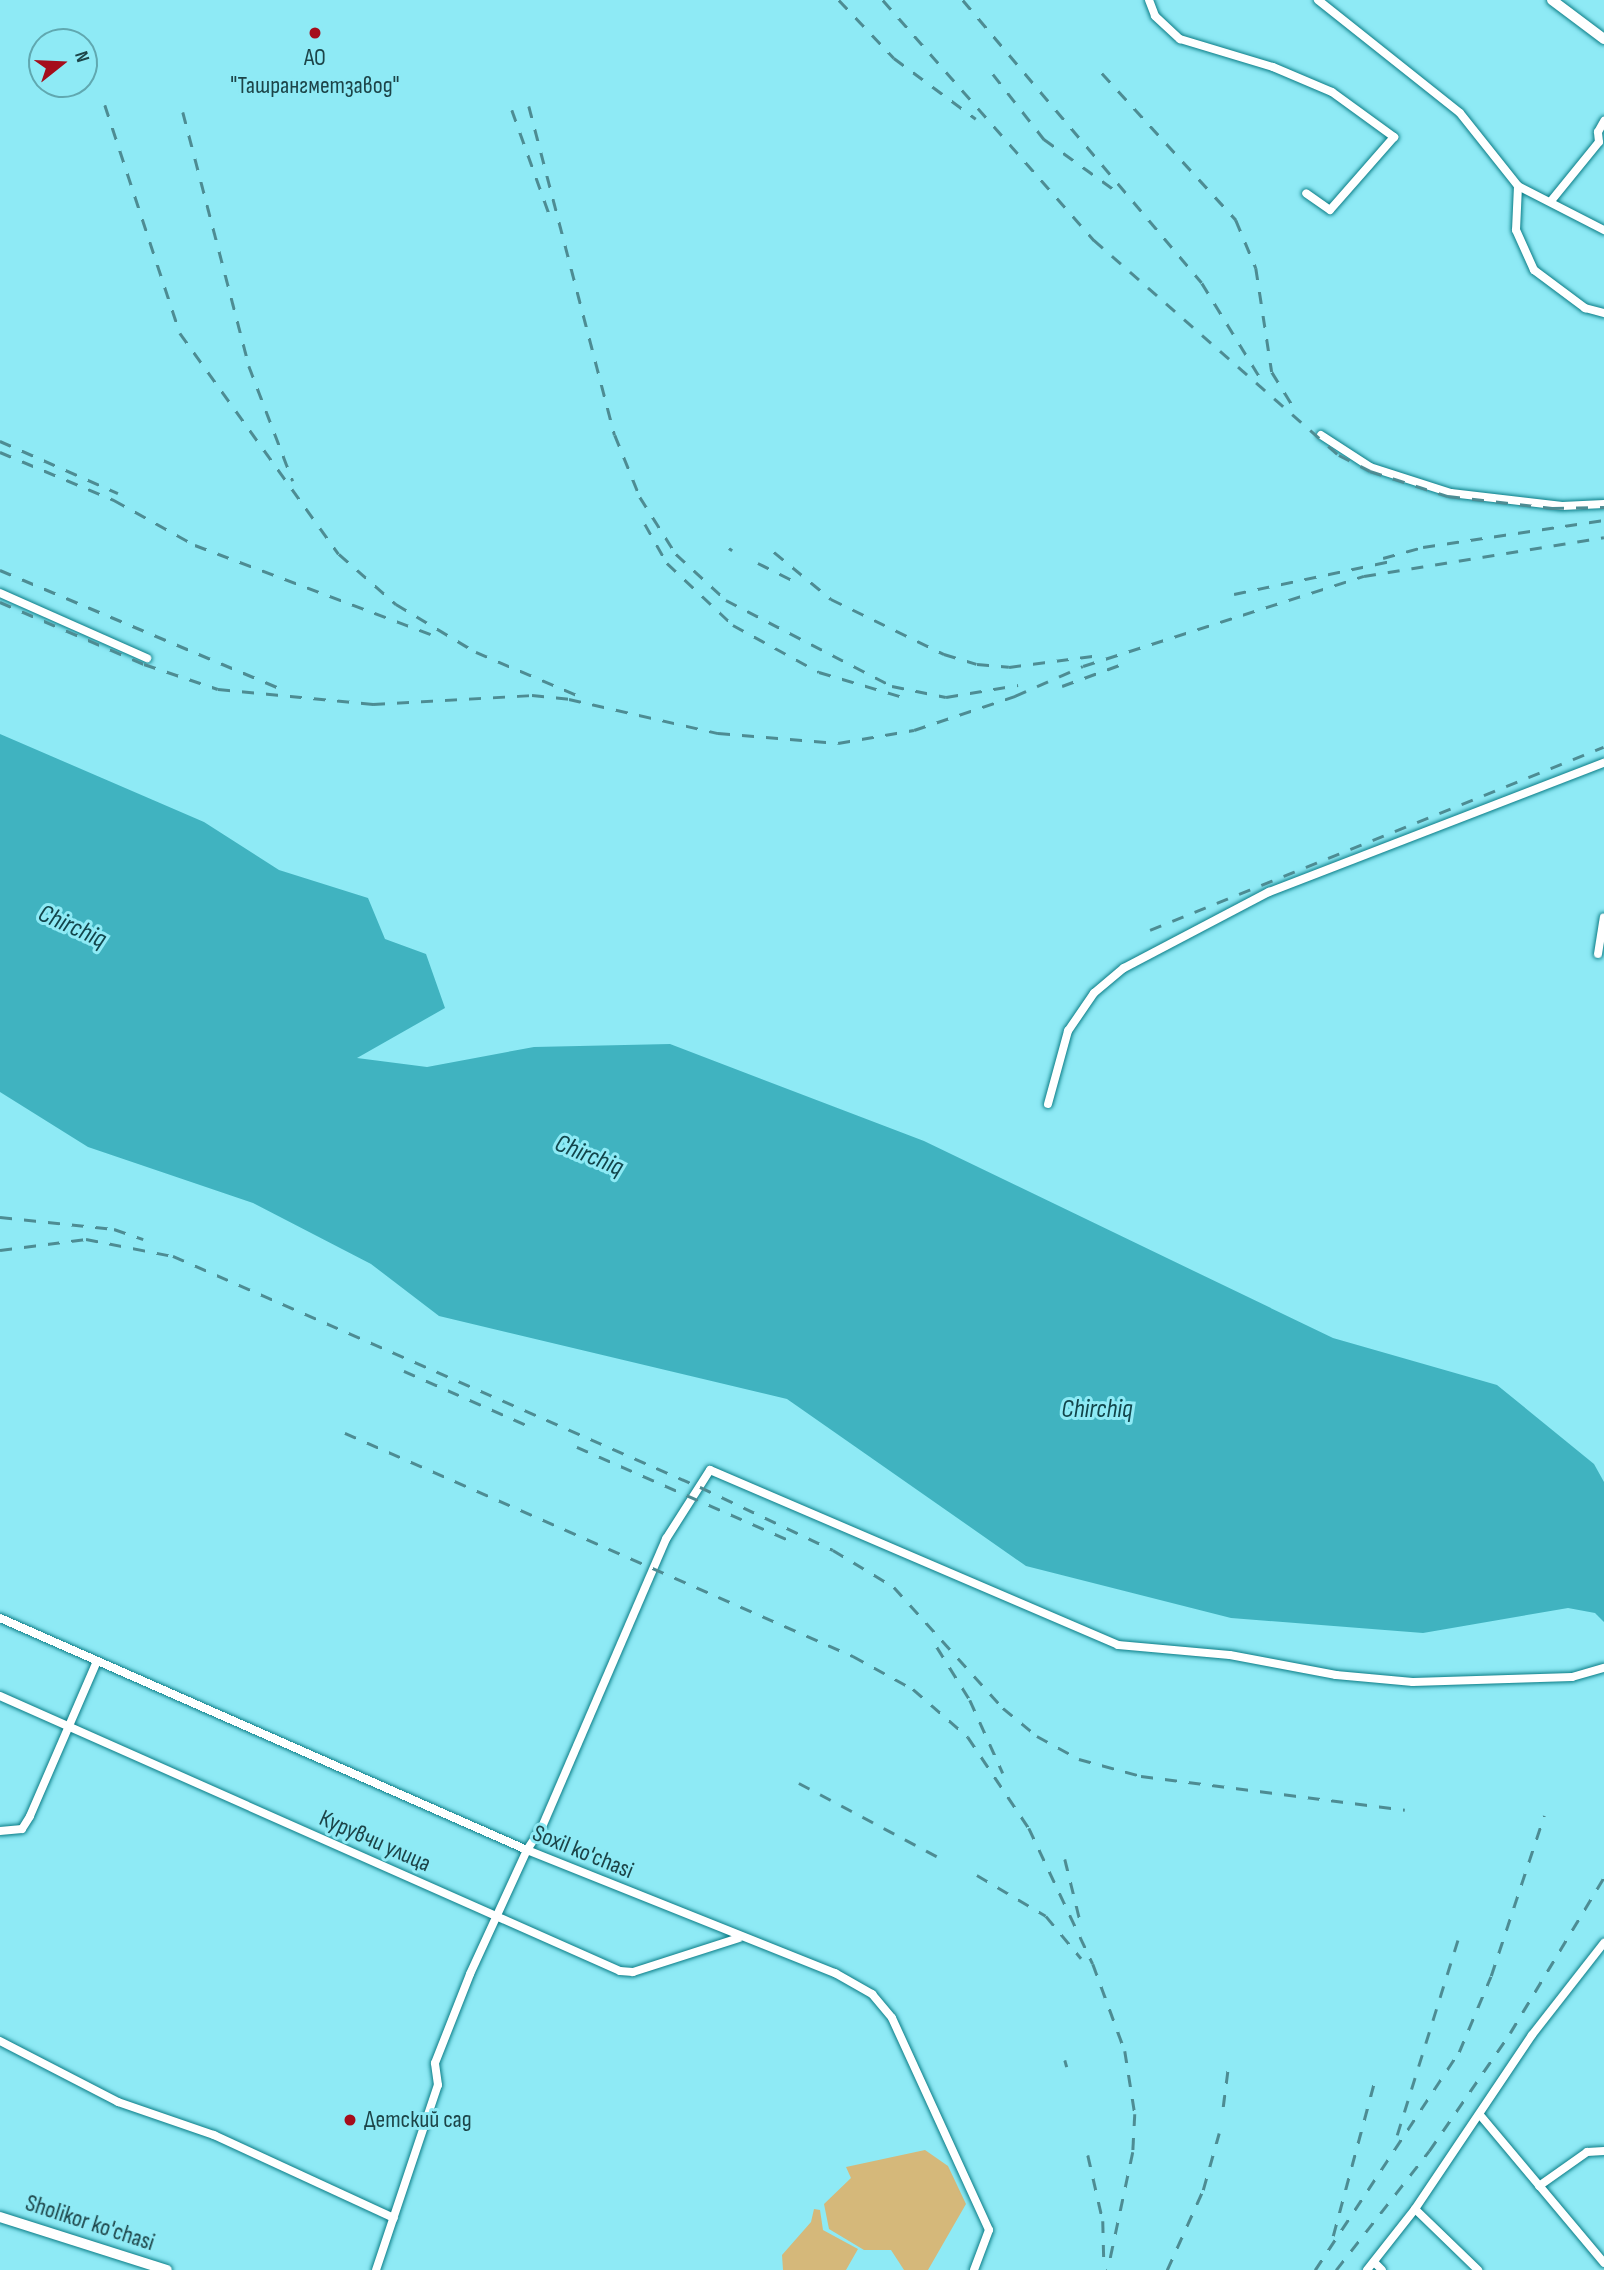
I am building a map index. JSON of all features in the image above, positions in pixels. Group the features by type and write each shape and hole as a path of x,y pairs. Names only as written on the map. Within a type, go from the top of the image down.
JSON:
{"street":[{"path":"1149,0 1155,16 1180,39 1273,67 1332,92 1394,137 1330,209 1306,193"},
{"path":"1318,0 1449,102 1518,186 1604,230"},
{"path":"1552,0 1604,39"},
{"path":"1551,201 1602,143 1598,132 1604,121"},
{"path":"1518,186 1516,230 1534,270 1585,308 1604,313"},
{"path":"1321,435 1370,467 1451,493 1562,506 1604,504"},
{"path":"0,593 147,658"},
{"path":"1048,1104 1068,1031 1094,993 1124,968 1269,892 1604,763"},
{"path":"1598,954 1604,917"},
{"path":"376,2270 439,2085 435,2063 527,1850 542,1827 666,1539 710,1470 1118,1645 1230,1656 1336,1675 1413,1682 1572,1677 1604,1668"},
{"name":"Soxil ko'chasi","path":"0,1618 527,1850 739,1938 835,1973 883,2004 989,2230 974,2270"},
{"path":"0,1831 22,1829 97,1661"},
{"name":"Курувчи улица","path":"0,1696 620,1971 633,1972 739,1938"},
{"path":"1367,2270 1415,2209 1532,2035 1604,1943"},
{"path":"0,2040 118,2102 214,2135 394,2218"},
{"path":"1480,2115 1604,2263"},
{"path":"1539,2186 1587,2152 1604,2151"},
{"path":"1415,2209 1478,2270"},
{"name":"Sholikor ko'chasi","path":"0,2217 167,2270"},
{"path":"1374,2262 1382,2270"}],"shaded area":[{"path":"925,2150 948,2166 966,2204 928,2270 904,2270 891,2250 864,2250 829,2229 824,2204 851,2178 846,2167"},
{"path":"814,2209 820,2210 823,2230 858,2249 846,2270 783,2270 782,2255 811,2222"}],"water":[{"name":"Chirchiq","path":"0,734 204,822 279,870 368,898 385,939 426,954 445,1008 357,1058 427,1067 534,1047 670,1044 924,1141 1333,1338 1497,1385 1594,1464 1604,1482 1604,1622 1595,1613 1568,1608 1423,1633 1231,1618 1026,1566 787,1399 439,1316 371,1264 253,1203 88,1147 0,1092"}],"railway":[{"path":"839,0 894,58 976,119"},
{"path":"883,0 1094,240 1339,455 1370,471 1448,496 1552,508 1604,507"},
{"path":"963,0 1202,283 1263,382"},
{"path":"1102,73 1236,220 1256,268 1272,372 1296,411"},
{"path":"993,74 1044,139 1116,191"},
{"path":"105,105 180,333 339,554 396,604 476,652 577,695"},
{"path":"529,106 615,435 640,497 676,554 726,600 892,686 946,697 1018,685"},
{"path":"512,110 551,219"},
{"path":"183,112 249,366 293,481"},
{"path":"0,441 118,493"},
{"path":"0,452 114,500 195,545 431,634"},
{"path":"1383,558 1423,547 1604,520"},
{"path":"645,524 667,563 733,625 819,672 903,697"},
{"path":"0,602 144,664 218,689 373,704 532,695 569,699 718,733 838,743 914,730 1015,696 1083,666 1364,576 1604,537"},
{"path":"774,552 831,599 944,654 977,664 1009,667 1092,656"},
{"path":"1234,594 1395,560"},
{"path":"758,563 800,584"},
{"path":"0,570 286,691"},
{"path":"1062,686 1122,664"},
{"path":"1150,930 1604,747"},
{"path":"0,1217 114,1229 143,1239"},
{"path":"0,1250 86,1239 173,1256 700,1487 833,1550 894,1587 1003,1708 1037,1736 1079,1759 1141,1776 1405,1810"},
{"path":"404,1371 533,1428"},
{"path":"345,1433 853,1656 913,1689 968,1737 1029,1828 1093,1964 1125,2051 1135,2114 1133,2152 1108,2270"},
{"path":"577,1447 791,1541"},
{"path":"937,1647 970,1700 1003,1773"},
{"path":"799,1783 946,1861"},
{"path":"1315,2270 1459,2052 1491,1976 1544,1816"},
{"path":"1065,1859 1080,1920"},
{"path":"977,1875 1046,1916 1081,1958"},
{"path":"1336,2270 1429,2151 1510,2033 1604,1877"},
{"path":"1397,2135 1461,1929"},
{"path":"1065,2060 1067,2067"},
{"path":"1223,2107 1229,2060"},
{"path":"1333,2236 1376,2075"},
{"path":"1167,2270 1203,2190 1219,2133"},
{"path":"1088,2155 1103,2221 1104,2261"}],"place":[{"name":"АО \"Ташрангметзавод\"","path":"315,33"},
{"name":"Детский сад","path":"350,2120"}]}
